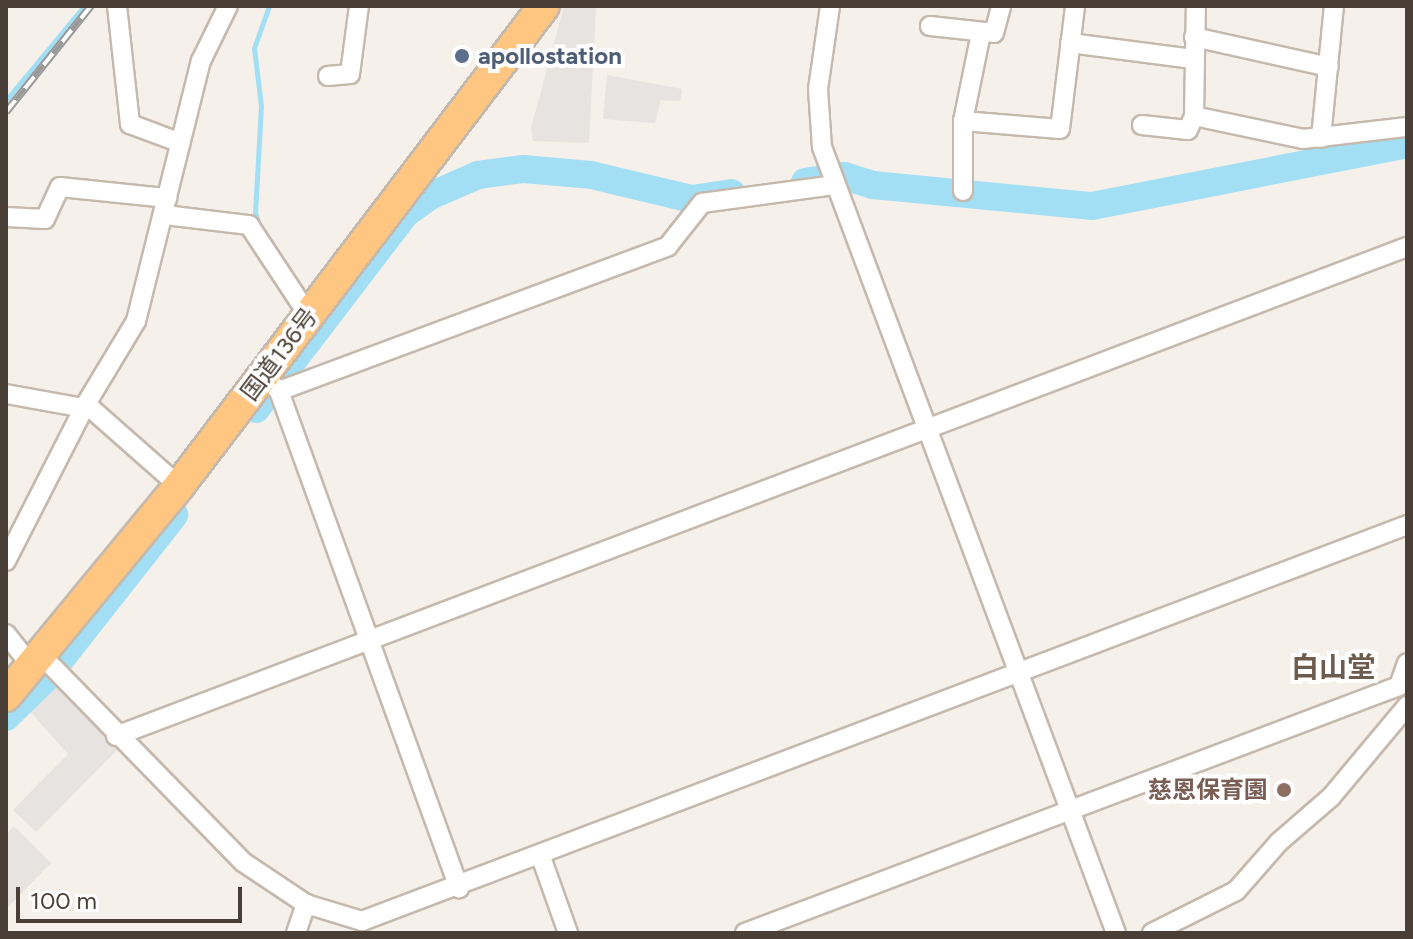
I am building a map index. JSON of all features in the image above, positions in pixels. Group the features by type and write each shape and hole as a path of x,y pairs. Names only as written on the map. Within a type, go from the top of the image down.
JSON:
{"highway":[{"name":"国道136号","path":"6,696 38,662 179,486 271,383 309,316 544,6"}],"street":[{"path":"117,6 130,124 181,143"},
{"path":"6,561 85,406 136,321 201,61 228,6"},
{"path":"328,76 350,74 359,6"},
{"path":"830,6 818,121 836,185 1073,810 1116,933"},
{"path":"930,26 981,33 997,32 1001,6"},
{"path":"963,121 1060,129 1075,6"},
{"path":"1142,125 1188,130 1194,116 1196,6"},
{"path":"1321,138 1334,6"},
{"path":"963,191 963,121 981,33"},
{"path":"1194,37 1329,67"},
{"path":"1070,43 1193,59"},
{"path":"1194,116 1290,138 1321,138 1407,127"},
{"path":"459,888 371,639 271,383 668,246 702,203 836,185"},
{"path":"6,217 45,219 60,187 249,225 309,316"},
{"path":"116,736 1407,247"},
{"path":"6,394 85,406 179,486"},
{"path":"6,634 116,736 239,859 306,904 362,921 459,888 1020,676 1407,525"},
{"path":"745,933 1399,686 1407,663"},
{"path":"1152,933 1236,891 1279,842 1331,797 1407,706"},
{"path":"541,857 568,933"},
{"path":"296,933 306,904"}],"shaded area":[{"path":"564,6 596,6 589,143 533,141 531,128"},
{"path":"607,75 682,89 680,101 661,100 655,123 603,119"},
{"path":"51,679 119,748 36,832 13,810 68,754 25,706"},
{"path":"14,826 51,863 6,909 6,834"}],"waterway":[{"path":"6,100 84,6"},
{"path":"259,225 255,213 261,106 254,48 269,6"},
{"path":"805,182 844,176 873,185 1092,206 1407,144"},
{"path":"256,409 406,213 430,196 478,175 523,169 591,175 692,199 732,193"},
{"path":"6,717 45,679 174,515"}],"railway":[{"path":"6,112 91,6"}],"place":[{"name":"apollostation","path":"462,56"},
{"name":"慈恩保育園","path":"1284,790"}],"district":[{"name":"白山堂","path":"1333,667"}]}
